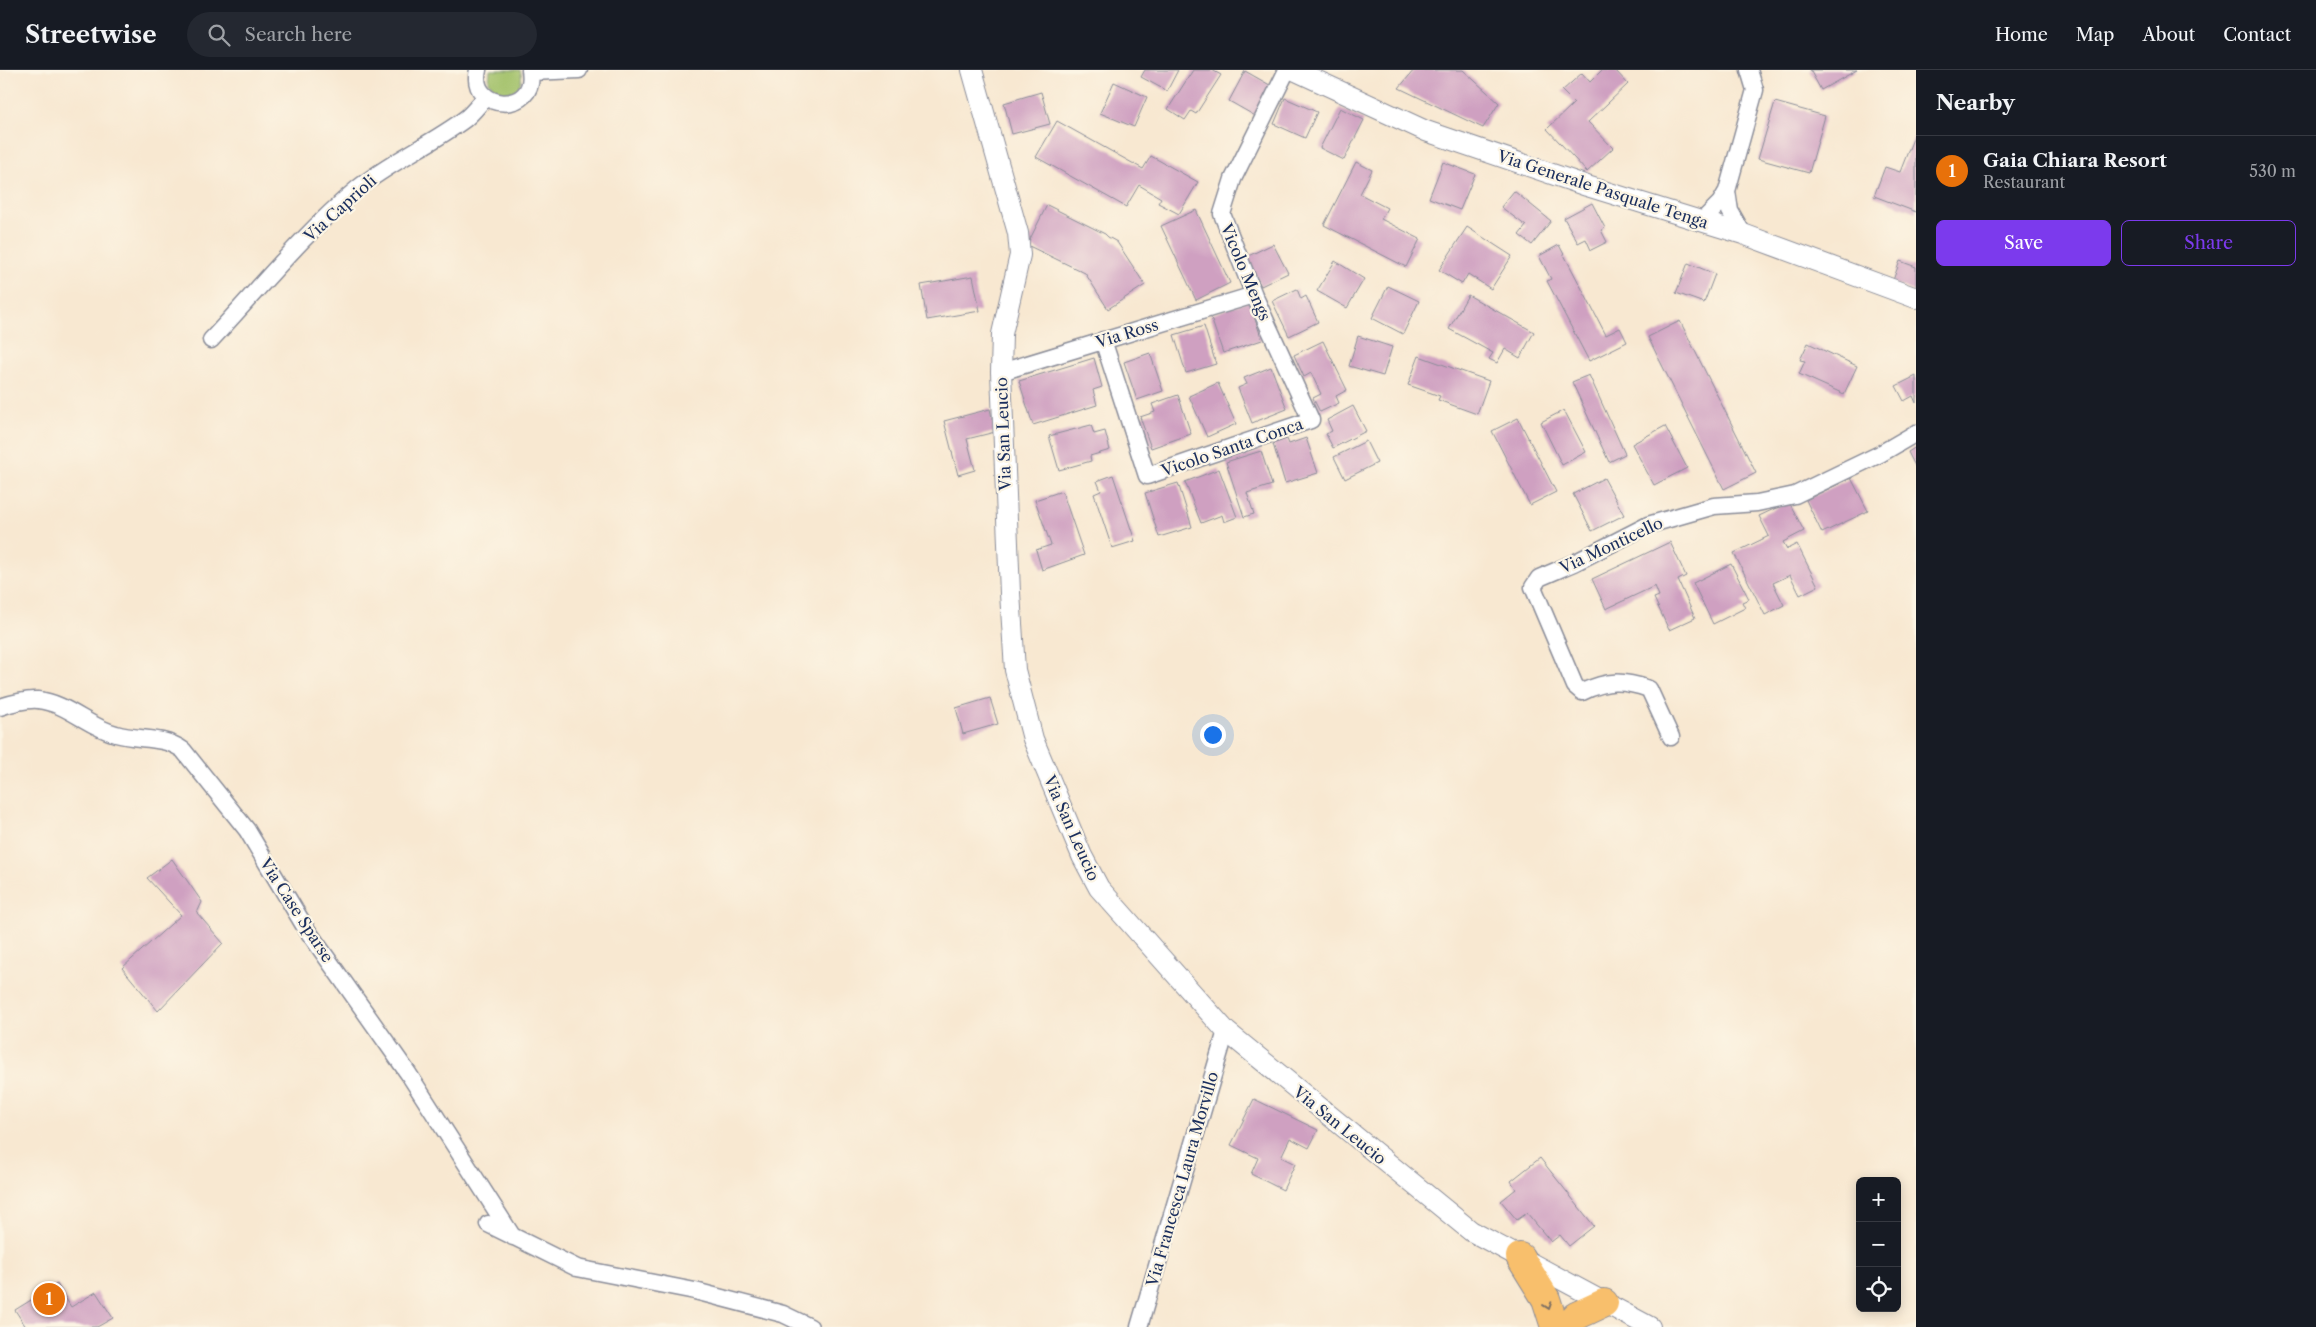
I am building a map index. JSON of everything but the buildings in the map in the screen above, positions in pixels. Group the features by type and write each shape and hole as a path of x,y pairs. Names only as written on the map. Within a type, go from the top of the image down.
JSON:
{"highway":[{"path":"1520,1257 1546,1299 1556,1327"},
{"path":"1568,1327 1576,1316 1602,1315"}],"street":[{"path":"478,70 478,83 486,97 501,103 517,100 528,88 530,71 579,70"},
{"name":"Via San Leucio","path":"972,70 1018,233 1020,255 1002,334 1001,372 1015,670 1033,739 1082,856 1099,888 1226,1031 1471,1231 1520,1257 1602,1315 1650,1327"},
{"name":"Vicolo Mengs","path":"1287,70 1233,178 1222,214 1254,295 1311,420"},
{"name":"Via Generale Pasquale Tenga","path":"1294,70 1426,131 1587,186 1743,234 1916,298"},
{"path":"1702,221 1720,203 1727,191 1756,90 1749,70"},
{"name":"Via Caprioli","path":"211,340 321,222 356,190 383,169 443,134 467,117 486,97"},
{"path":"1727,191 1730,211 1743,234"},
{"name":"Via Ross","path":"1001,372 1254,295"},
{"name":"Vicolo Santa Conca","path":"1103,340 1147,476 1311,420"},
{"name":"Via Monticello","path":"1671,737 1649,689 1632,684 1603,683 1582,692 1575,686 1533,587 1539,578 1574,563 1648,525 1714,506 1757,503 1795,496 1880,454 1916,433"},
{"name":"Via Case Sparse","path":"0,707 14,702 37,700 56,704 104,730 118,735 171,742 183,750 247,830 305,927 423,1096 513,1237"},
{"name":"Via Francesca Laura Morvillo","path":"1139,1327 1226,1031"},
{"path":"488,1224 577,1268 695,1291 784,1314 810,1327"}],"green space":[{"path":"490,70 520,70 520,84 512,91 500,92 489,82"}],"place":[{"name":"Gaia Chiara Resort","path":"49,1299"}]}
